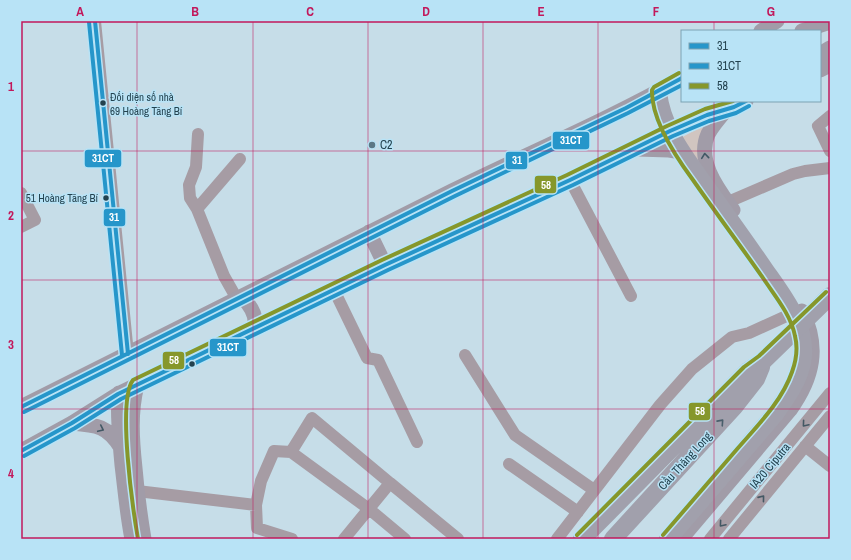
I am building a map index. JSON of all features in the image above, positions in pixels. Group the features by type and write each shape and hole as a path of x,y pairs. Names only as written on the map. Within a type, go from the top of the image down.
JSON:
{"highway":[{"path":"658,92 662,112 670,131 682,152 772,280 793,313 801,336 803,349 802,363 797,378 787,397 775,414 668,539"},
{"name":"Cầu Thăng Long","path":"584,537 748,371 763,361 830,296"},
{"name":"Cầu Thăng Long","path":"647,502 734,407 756,379 763,361"},
{"path":"613,539 647,502"},
{"path":"620,539 647,502"}],"main road":[{"path":"763,30 777,21"},
{"path":"805,30 830,22"},
{"path":"821,53 830,48"},
{"path":"821,70 830,65"},
{"path":"21,407 447,193 658,92 681,79"},
{"path":"21,451 72,423 119,393 255,327 385,265 570,180 706,114 727,109 744,102"},
{"path":"681,539 790,410 805,385 812,358 810,329 802,312 713,179 706,163 704,149 709,133 727,109"},
{"path":"634,149 682,152"},
{"path":"369,232 385,265"},
{"path":"239,298 252,309 255,316 255,327"},
{"path":"137,385 134,396 132,422 138,505 144,539"},
{"path":"119,393 118,408 121,448 132,539"},
{"path":"72,423 103,428 114,437 121,448"}],"street":[{"path":"95,21 128,354"},
{"path":"830,116 818,126 830,151"},
{"path":"198,134 196,167 189,185 190,198 197,209 224,276 239,298"},
{"path":"197,209 240,159"},
{"path":"728,202 787,176 805,170 830,168"},
{"path":"570,180 631,296"},
{"path":"21,193 35,220 21,227"},
{"path":"334,290 367,358 378,360 418,442"},
{"path":"557,539 660,405 692,369 732,337 749,333 793,313"},
{"path":"465,355 515,435 594,490"},
{"name":"IA20 Ciputra","path":"710,539 830,393"},
{"name":"IA20 Ciputra","path":"729,539 830,416"},
{"path":"291,452 312,418 458,539"},
{"path":"805,446 830,466"},
{"path":"292,539 257,528 256,505 261,481 274,451 291,452 369,509 405,539"},
{"path":"509,464 578,512"},
{"path":"344,539 390,483"},
{"path":"137,491 256,505"}],"shaded area":[{"path":"713,120 700,167 679,139"}],"transit line":[{"name":"31","path":"95,21 128,354"},
{"name":"31CT","path":"89,22 122,355"},
{"name":"58","path":"663,535 776,403 788,383 792,372 796,350 796,341 793,328 782,306 679,160 660,126 653,102 652,90 654,87 679,73"},
{"name":"31","path":"21,407 452,191 626,108 681,79"},
{"name":"31CT","path":"24,412 455,196 628,113 681,86"},
{"name":"58","path":"138,539 130,481 126,432 128,392 133,380 382,260 567,175 667,126 705,109 730,102"},
{"name":"31","path":"21,451 72,423 118,394 385,265 570,180 670,131 707,115 734,107 744,102"},
{"name":"31CT","path":"24,456 75,428 121,399 388,270 573,185 673,136 709,121 736,113 749,106"},
{"name":"58","path":"577,535 744,367 759,356 826,292"}],"place":[{"name":"Đối diện số nhà 69 Hoàng Tăng Bí","path":"103,103"},
{"name":"C2","path":"372,145"},
{"name":"51 Hoàng Tăng Bí","path":"106,198"}]}
